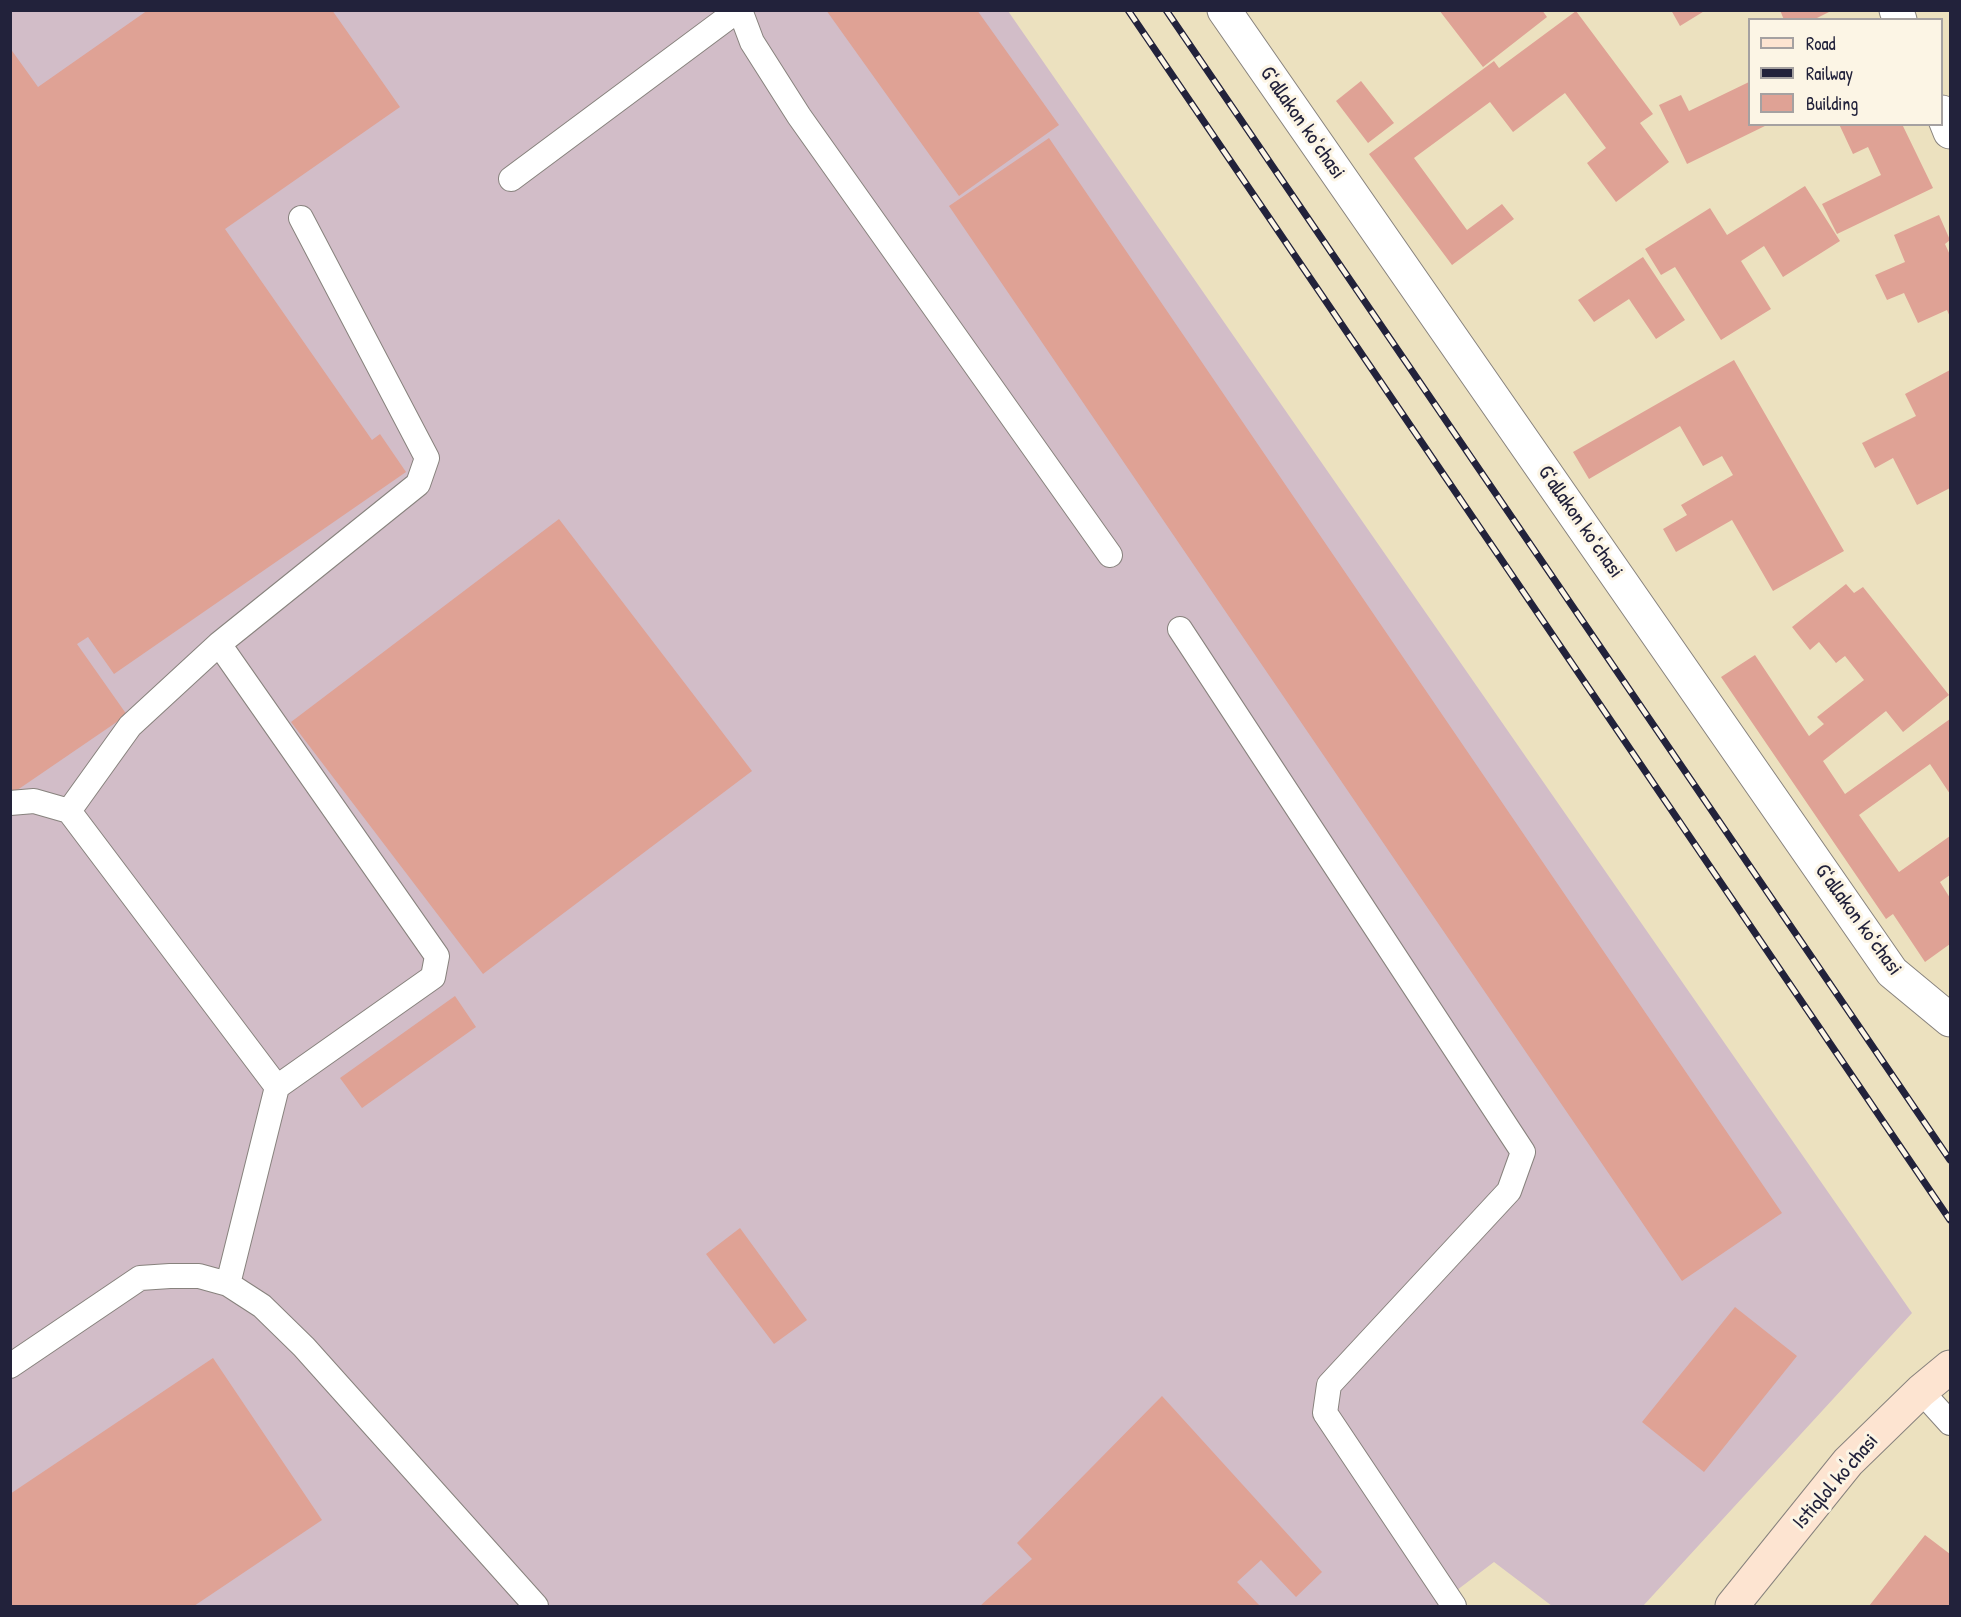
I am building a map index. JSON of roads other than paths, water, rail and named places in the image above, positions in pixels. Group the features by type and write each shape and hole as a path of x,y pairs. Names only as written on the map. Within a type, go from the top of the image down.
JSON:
{"main road":[{"name":"Istiqlol ko'chasi","path":"1732,1606 1848,1462 1921,1391 1950,1367"}],"street":[{"name":"Gʻallakon koʻchasi","path":"1224,10 1892,972 1950,1020"},
{"path":"1943,116 1950,132"}],"lane":[{"path":"511,179 739,10 752,42 799,116 1110,555"},
{"path":"69,811 130,726 219,644 418,484 427,458 300,218"},
{"path":"1180,629 1523,1152 1509,1191 1329,1385 1325,1413 1454,1606"},
{"path":"219,644 437,956 433,977 277,1087 228,1284"},
{"path":"10,803 34,801 69,811 277,1087"},
{"path":"10,1366 140,1278 199,1276 228,1284 262,1306 304,1347 536,1606"},
{"path":"1921,1391 1950,1423"}],"railway":[{"path":"1128,10 1950,1220"},
{"path":"1166,10 1950,1160"}]}
